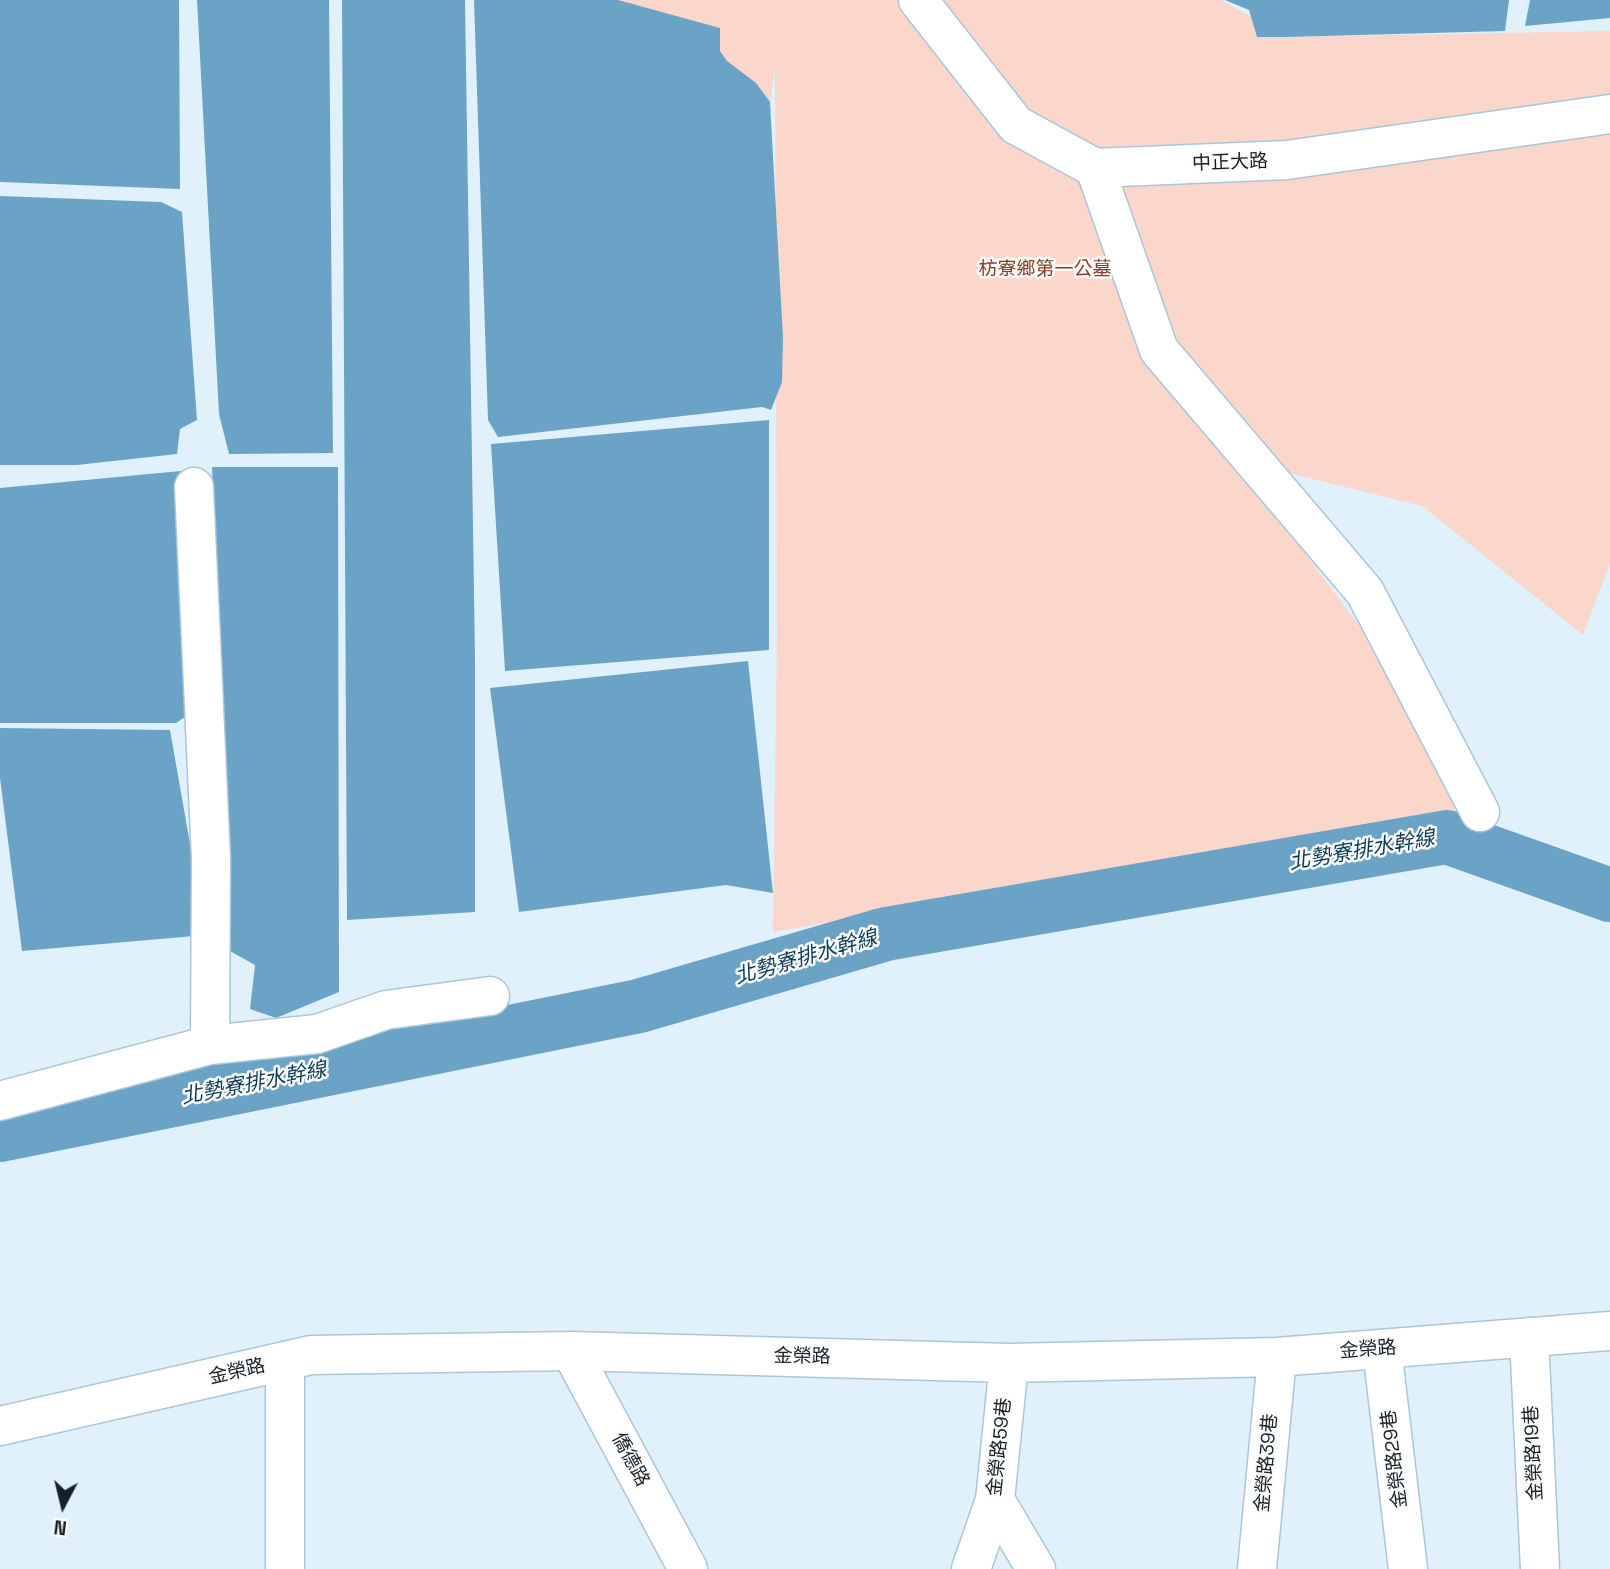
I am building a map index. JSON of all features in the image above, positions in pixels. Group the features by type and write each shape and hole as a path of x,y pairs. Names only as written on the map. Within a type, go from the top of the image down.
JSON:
{"street":[{"path":"918,0 1016,125 1095,168 1158,350 1364,592 1480,812"},
{"name":"中正大路","path":"1095,168 1287,160 1610,114"},
{"path":"194,487 211,859 210,1045"},
{"path":"0,1101 210,1045 317,1034 386,1010 490,996"},
{"name":"金榮路","path":"0,1426 311,1355 571,1351 1009,1363 1277,1357 1610,1331"},
{"name":"金榮路19巷","path":"1529,1338 1540,1569"},
{"name":"金榮路29巷","path":"1382,1349 1408,1569"},
{"name":"僑德路","path":"571,1351 688,1569"},
{"name":"金榮路39巷","path":"1258,1569 1277,1357"},
{"path":"285,1361 285,1569"},
{"name":"金榮路59巷","path":"971,1569 995,1500 1009,1363"},
{"path":"995,1500 1036,1569"}],"green space":[{"name":"枋寮鄉第一公墓","path":"524,0 1221,0 1287,37 1610,31 1610,564 1583,635 1422,506 1236,460 1477,785 1476,811 773,932 777,635 775,67 770,102"}],"water":[{"path":"0,0 179,0 180,189 0,182"},
{"path":"197,0 329,0 333,453 229,454 219,414"},
{"path":"342,0 465,0 475,658 475,912 347,920"},
{"path":"474,0 618,0 720,28 720,51 727,61 756,83 770,102 783,338 782,382 771,410 762,407 498,437 488,420"},
{"path":"1225,0 1509,0 1505,31 1257,37 1249,10"},
{"path":"1530,0 1610,0 1610,18 1525,26"},
{"path":"0,196 161,202 182,212 197,420 180,429 177,454 77,465 0,465"},
{"path":"769,420 769,650 505,671 491,444"},
{"path":"212,467 338,467 339,992 276,1018 250,1009 255,965 230,951"},
{"path":"181,471 200,707 176,723 0,723 0,488"},
{"path":"748,661 773,893 726,885 519,912 490,688"},
{"path":"0,728 170,730 206,935 22,951 0,778"}],"waterway":[{"name":"北勢寮排水幹線","path":"0,1135 639,1006 886,934 1447,837 1610,895"}]}
